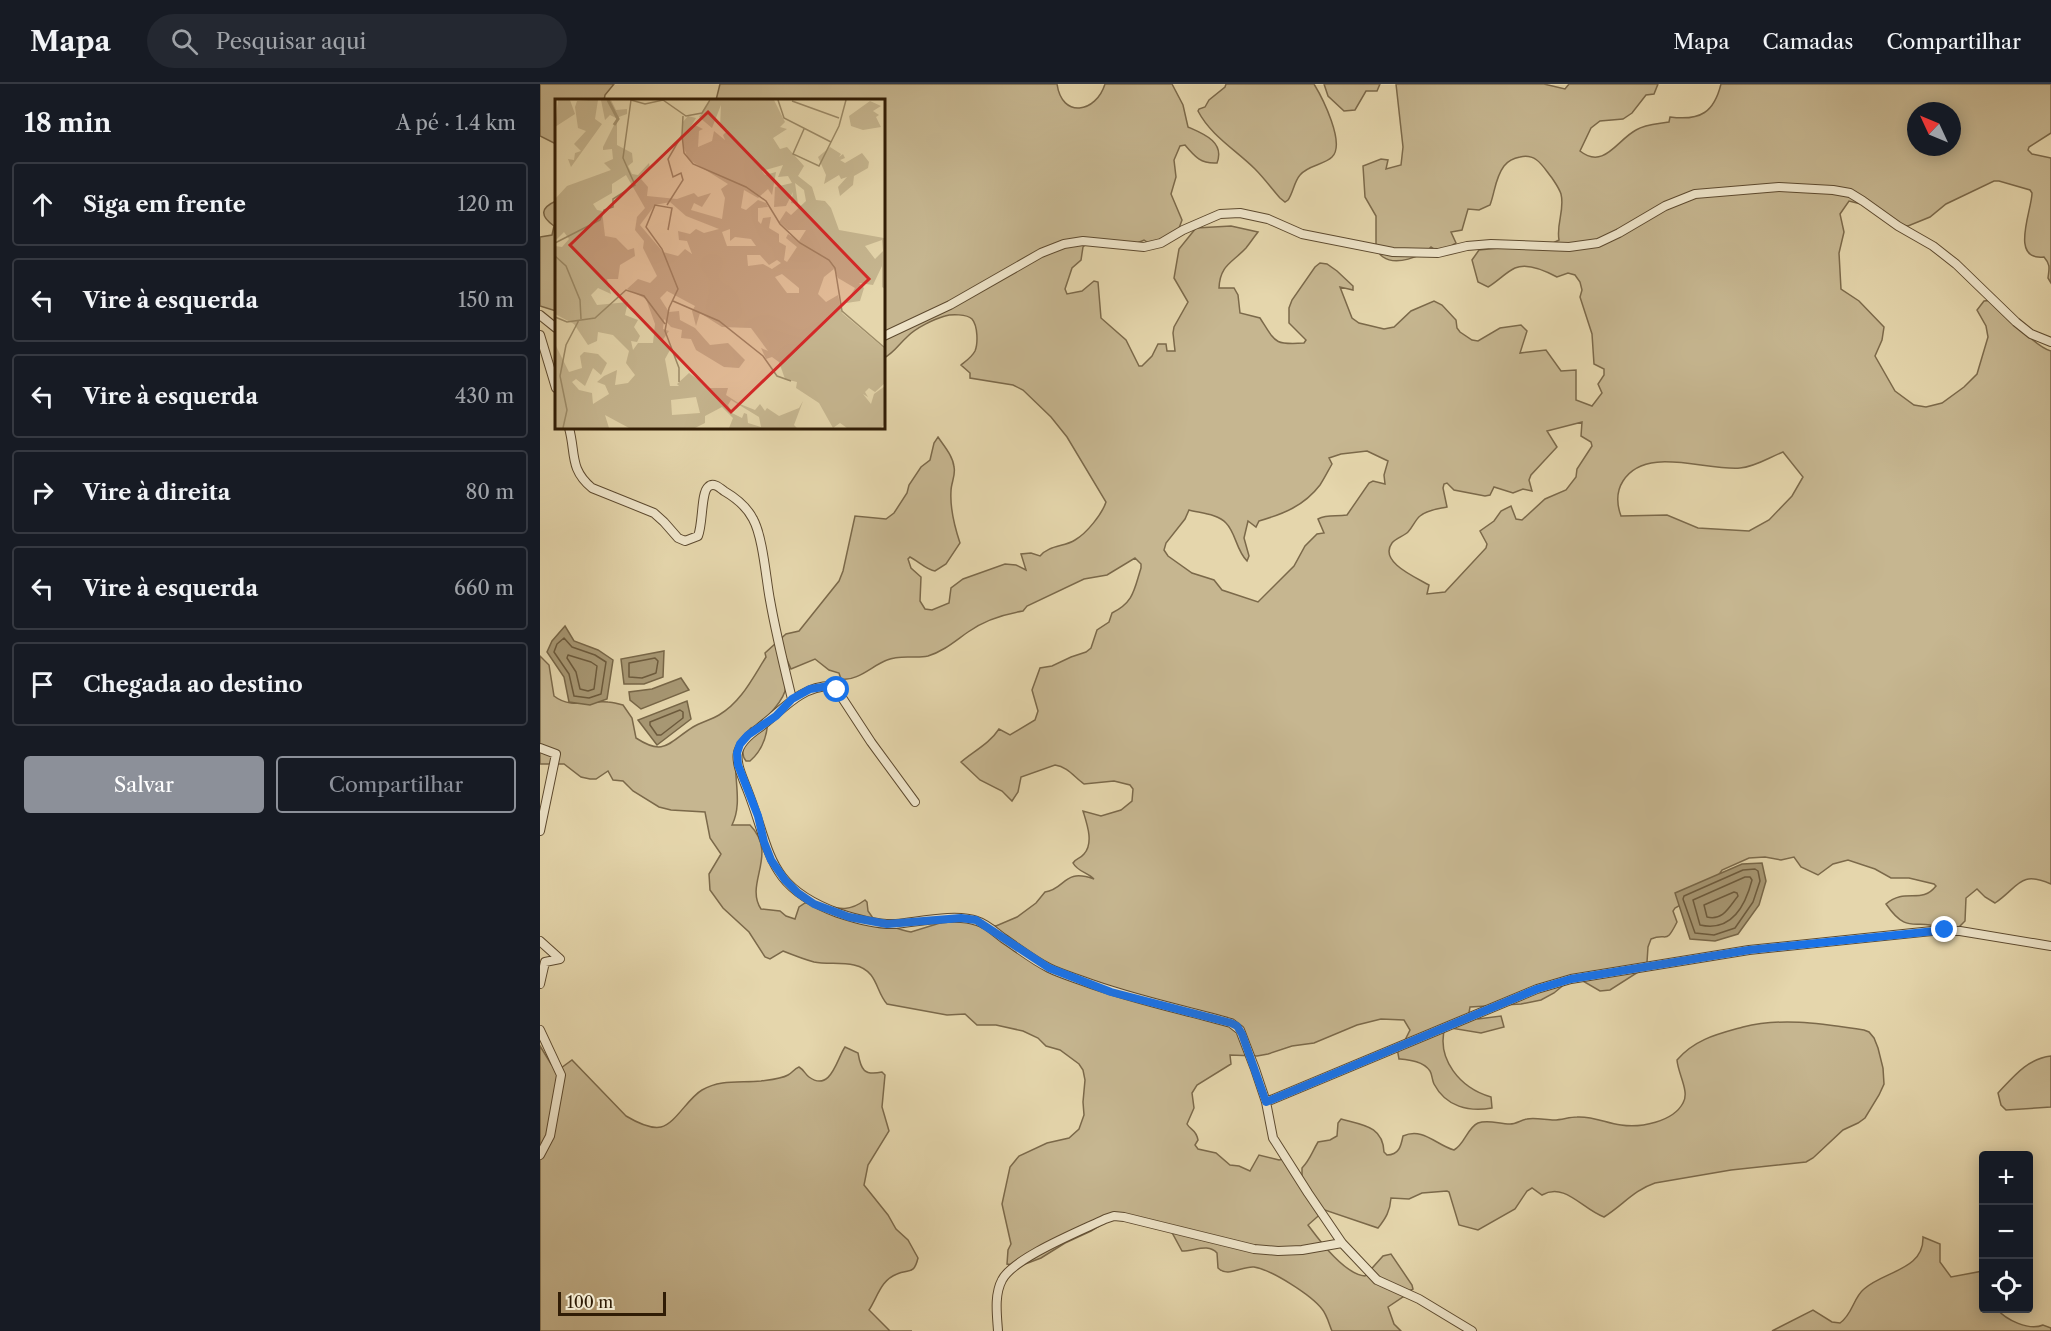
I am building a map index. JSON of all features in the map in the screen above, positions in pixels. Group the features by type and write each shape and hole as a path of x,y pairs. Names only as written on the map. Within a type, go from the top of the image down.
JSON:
{"street":[{"path":"885,336 950,305 1041,253 1064,244 1083,241 1144,248 1161,243 1183,230 1220,214 1240,213 1268,219 1302,234 1393,252 1438,253 1467,246 1491,244 1569,247 1598,243 1665,206 1695,194 1779,187 1850,193 1898,226 1933,246 1956,264 2016,322 2031,333 2051,342"},
{"path":"540,315 555,327"},
{"path":"540,335 555,385"},
{"path":"569,429 575,465 584,481 592,488 654,513 678,538 685,541 698,536 702,527 706,488 710,485 715,485 725,491 746,508 755,521 759,537 774,624 792,699"},
{"path":"915,802 834,687 810,689 792,699 776,716 748,735 740,744 737,753 738,765 758,816 771,860 785,880 814,904 849,917 887,924 961,918 976,920 1049,968 1111,992 1237,1026 1242,1034 1266,1102 1270,1127 1281,1152 1342,1243 1377,1280 1419,1299 1472,1331"},
{"path":"540,748 556,754 540,831"},
{"path":"1266,1102 1537,989 1571,979 1749,950 1932,931 1960,931 2051,946"},
{"path":"540,941 560,959 545,962 540,984"},
{"path":"540,1030 561,1076 550,1136 540,1155"},
{"path":"998,1331 999,1290 1008,1271 1029,1256 1114,1216 1254,1249 1302,1250 1342,1243"}],"shaded area":[{"path":"540,84 614,84 604,99 555,99 555,144 540,136"},
{"path":"720,84 1057,84 1065,103 1080,108 1094,101 1101,94 1105,84 1172,84 1183,105 1188,127 1216,144 1219,156 1217,163 1202,161 1185,145 1180,146 1174,160 1176,177 1171,194 1182,220 1178,231 1150,244 1144,240 1130,246 1085,245 1081,260 1072,268 1065,289 1067,294 1082,291 1094,281 1098,282 1101,318 1126,340 1139,366 1142,366 1152,356 1158,344 1166,344 1167,351 1175,351 1174,327 1188,302 1174,278 1179,249 1196,228 1231,226 1258,232 1246,248 1224,269 1219,288 1234,288 1238,295 1240,313 1260,318 1269,333 1281,343 1304,343 1306,340 1289,323 1289,308 1315,267 1320,263 1327,264 1353,286 1353,290 1340,287 1352,318 1359,323 1384,329 1394,327 1411,311 1434,301 1442,305 1456,320 1460,332 1472,340 1478,341 1500,328 1521,325 1527,331 1520,353 1546,350 1561,371 1576,370 1576,400 1592,406 1602,393 1598,384 1604,375 1604,369 1594,364 1592,334 1580,297 1582,290 1580,282 1575,275 1568,273 1557,277 1537,268 1520,266 1488,287 1478,282 1472,260 1479,250 1549,245 1559,240 1561,194 1552,178 1535,159 1520,157 1506,164 1499,175 1490,205 1479,210 1468,209 1462,230 1451,232 1456,243 1440,253 1431,247 1415,257 1395,261 1383,257 1376,249 1376,216 1365,197 1363,166 1381,159 1388,160 1386,169 1401,165 1403,147 1396,84 1544,84 1565,89 1569,84 1658,84 1654,94 1646,95 1632,113 1623,119 1600,121 1591,128 1580,151 1596,157 1610,151 1640,128 1669,122 1670,117 1698,116 1710,108 1721,84 2051,84 2051,133 2029,147 2028,150 2032,154 2051,158 2051,283 2048,278 2048,262 2044,257 2033,256 2027,251 2025,243 2032,193 2030,190 1999,181 1994,181 1946,204 1930,217 1908,226 1889,223 1865,205 1849,201 1840,214 1844,232 1839,253 1841,289 1859,301 1884,327 1882,340 1875,356 1895,391 1914,405 1926,407 1942,403 1977,374 1988,337 1986,326 1977,310 1984,301 1994,300 2036,343 2051,351 2051,884 2032,879 2020,882 1995,903 1977,889 1966,898 1965,921 1957,929 1945,931 1935,926 1901,921 1886,904 1900,897 1919,896 1930,892 1936,886 1934,884 1909,878 1891,878 1875,869 1848,860 1833,864 1818,875 1801,867 1794,857 1781,860 1765,857 1749,858 1722,870 1709,889 1675,908 1673,911 1677,922 1668,936 1651,939 1647,962 1643,969 1610,990 1600,991 1583,981 1566,983 1541,1000 1521,1004 1470,1007 1469,1013 1478,1019 1501,1016 1504,1027 1481,1033 1445,1027 1443,1039 1447,1061 1453,1071 1469,1087 1491,1097 1492,1108 1467,1108 1452,1103 1439,1092 1431,1072 1424,1065 1399,1059 1397,1048 1405,1040 1410,1030 1404,1020 1381,1019 1357,1025 1314,1043 1292,1046 1268,1054 1230,1055 1231,1064 1197,1085 1192,1093 1194,1108 1187,1124 1197,1136 1198,1140 1195,1145 1198,1149 1216,1153 1230,1165 1250,1171 1259,1155 1279,1160 1289,1158 1310,1197 1302,1176 1302,1168 1318,1142 1337,1136 1338,1123 1341,1119 1364,1125 1376,1132 1387,1155 1397,1152 1403,1136 1410,1134 1423,1135 1454,1150 1474,1125 1482,1122 1510,1124 1530,1118 1554,1120 1583,1117 1637,1126 1664,1119 1678,1110 1685,1099 1685,1094 1677,1060 1691,1047 1716,1035 1758,1024 1788,1022 1864,1030 1874,1038 1883,1068 1884,1084 1879,1095 1865,1118 1843,1130 1806,1162 1731,1170 1655,1183 1634,1194 1604,1217 1566,1194 1550,1192 1542,1195 1532,1188 1527,1191 1515,1209 1478,1230 1459,1225 1447,1191 1422,1193 1409,1199 1391,1198 1387,1214 1378,1228 1325,1210 1308,1225 1341,1263 1357,1274 1365,1276 1383,1256 1391,1254 1412,1285 1413,1289 1409,1291 1412,1294 1388,1307 1394,1324 1401,1331 1332,1331 1325,1314 1317,1303 1281,1278 1254,1267 1230,1272 1222,1271 1218,1268 1217,1253 1210,1248 1182,1251 1170,1229 1118,1218 1109,1220 1041,1258 1020,1266 1007,1264 1011,1244 1002,1204 1010,1167 1019,1156 1047,1143 1069,1138 1079,1129 1084,1115 1085,1080 1079,1064 1060,1050 1046,1046 1038,1038 1023,1031 996,1025 977,1025 965,1014 947,1015 887,1004 871,975 859,966 814,962 783,951 770,959 765,957 749,932 723,908 710,890 709,874 721,854 710,838 705,812 659,807 633,791 623,781 613,780 608,771 596,779 590,779 581,777 564,764 540,764 540,656 549,665 554,696 560,700 573,703 612,702 623,705 632,718 636,738 646,744 660,747 672,742 693,727 716,717 734,704 751,682 766,657 765,653 786,634 799,631 839,581 855,516 886,519 894,513 921,467 930,460 934,443 938,437 953,463 951,503 960,543 946,564 935,571 910,557 908,559 911,568 921,577 920,601 925,609 932,610 949,603 951,588 963,579 1005,564 1016,565 1026,570 1021,554 1031,553 1040,556 1052,548 1075,540 1094,523 1106,502 1067,437 1051,417 1023,390 1013,385 970,378 970,373 961,365 976,348 976,330 972,319 963,315 941,317 911,333 885,357 885,99 716,99","holes":["1582,422 1581,436 1591,442 1592,446 1577,469 1576,477 1566,490 1545,499 1522,520 1516,519 1511,506 1501,511 1494,521 1480,531 1487,544 1486,548 1445,592 1427,594 1429,585 1408,574 1390,557 1389,550 1392,543 1408,532 1417,519 1423,514 1447,507 1444,484 1447,483 1454,490 1485,496 1490,495 1494,487 1513,493 1523,489 1532,491 1529,480 1531,475 1557,447 1547,431","1367,451 1388,461 1384,475 1385,484 1373,481 1369,483 1347,515 1318,519 1324,533 1317,534 1305,546 1294,566 1258,602 1222,590 1214,580 1192,573 1168,556 1164,550 1166,543 1185,519 1189,510 1223,520 1247,561 1249,556 1244,538 1248,521 1256,527 1259,521 1300,504 1320,485 1332,464 1329,458","1783,452 1803,477 1792,496 1769,520 1749,531 1698,528 1667,515 1621,516 1619,507 1619,490 1623,481 1633,470 1646,464 1677,462 1740,468 1756,464","1135,558 1141,564 1135,589 1129,600 1112,613 1109,622 1097,630 1091,648 1052,666 1040,668 1032,690 1038,711 1035,720 1010,735 999,729 986,743 961,762 980,780 1002,791 1012,801 1018,792 1021,777 1055,765 1067,770 1084,784 1114,781 1130,785 1133,789 1132,801 1121,810 1101,816 1083,811 1089,833 1089,844 1084,854 1073,863 1094,879 1084,876 1070,877 1057,887 1045,892 1036,903 1017,917 996,926 953,919 911,932 875,921 868,911 865,900 842,909 805,903 799,907 795,919 780,911 761,909 756,889 762,847 750,825 732,825 737,805 736,753 740,741 751,728 743,749 746,761 750,761 762,746 768,716 781,700 786,688 784,653 791,669 815,659 829,670 839,673 841,679 853,678 892,658 923,657 934,654 980,624 1023,611 1027,606 1084,579 1107,575"]},
{"path":"1226,84 1314,84 1322,99 1335,132 1336,151 1329,160 1307,169 1300,175 1290,197 1285,202 1255,169 1210,128 1198,111 1205,107"},
{"path":"1324,84 1380,84 1377,91 1366,91 1355,110 1344,111 1328,96"},
{"path":"555,202 555,311 540,306 540,237 552,235 554,226 544,216 547,206"},
{"path":"540,1046 551,1064 561,1068 572,1060 626,1116 653,1127 666,1125 697,1094 716,1084 778,1078 788,1075 799,1067 809,1077 823,1081 832,1072 845,1047 858,1053 864,1070 871,1073 882,1072 885,1075 882,1107 889,1131 868,1165 864,1185 896,1229 908,1240 918,1258 913,1269 887,1280 869,1310 890,1331 540,1331"},
{"path":"2051,1056 2051,1107 2006,1110 2001,1105 1998,1093 2028,1065"},
{"path":"1923,1237 1940,1244 1940,1262 1951,1277 1979,1272 1979,1313 2002,1313 2018,1323 2031,1327 2043,1325 2051,1328 2051,1331 1772,1331 1813,1310 1832,1322 1840,1323 1848,1315 1864,1289 1910,1263 1922,1248"}],"water":[{"path":"565,626 574,641 598,650 613,660 607,699 590,705 569,702 564,677 547,652 552,641"},
{"path":"664,651 663,677 644,684 624,684 621,659"},
{"path":"681,678 689,690 641,709 630,700 629,692 652,689"},
{"path":"687,701 691,719 657,745 638,720"},
{"path":"1762,863 1766,881 1759,905 1738,934 1715,941 1690,939 1675,893 1742,864"}],"route":[{"path":"837,690 831,686 810,689 792,699 776,716 748,735 740,744 737,753 738,765 758,816 771,860 785,880 798,893 814,904 849,917 887,924 961,918 976,920 1049,968 1111,992 1231,1023 1237,1026 1242,1034 1266,1102 1537,989 1571,979 1749,950 1945,930"}]}
